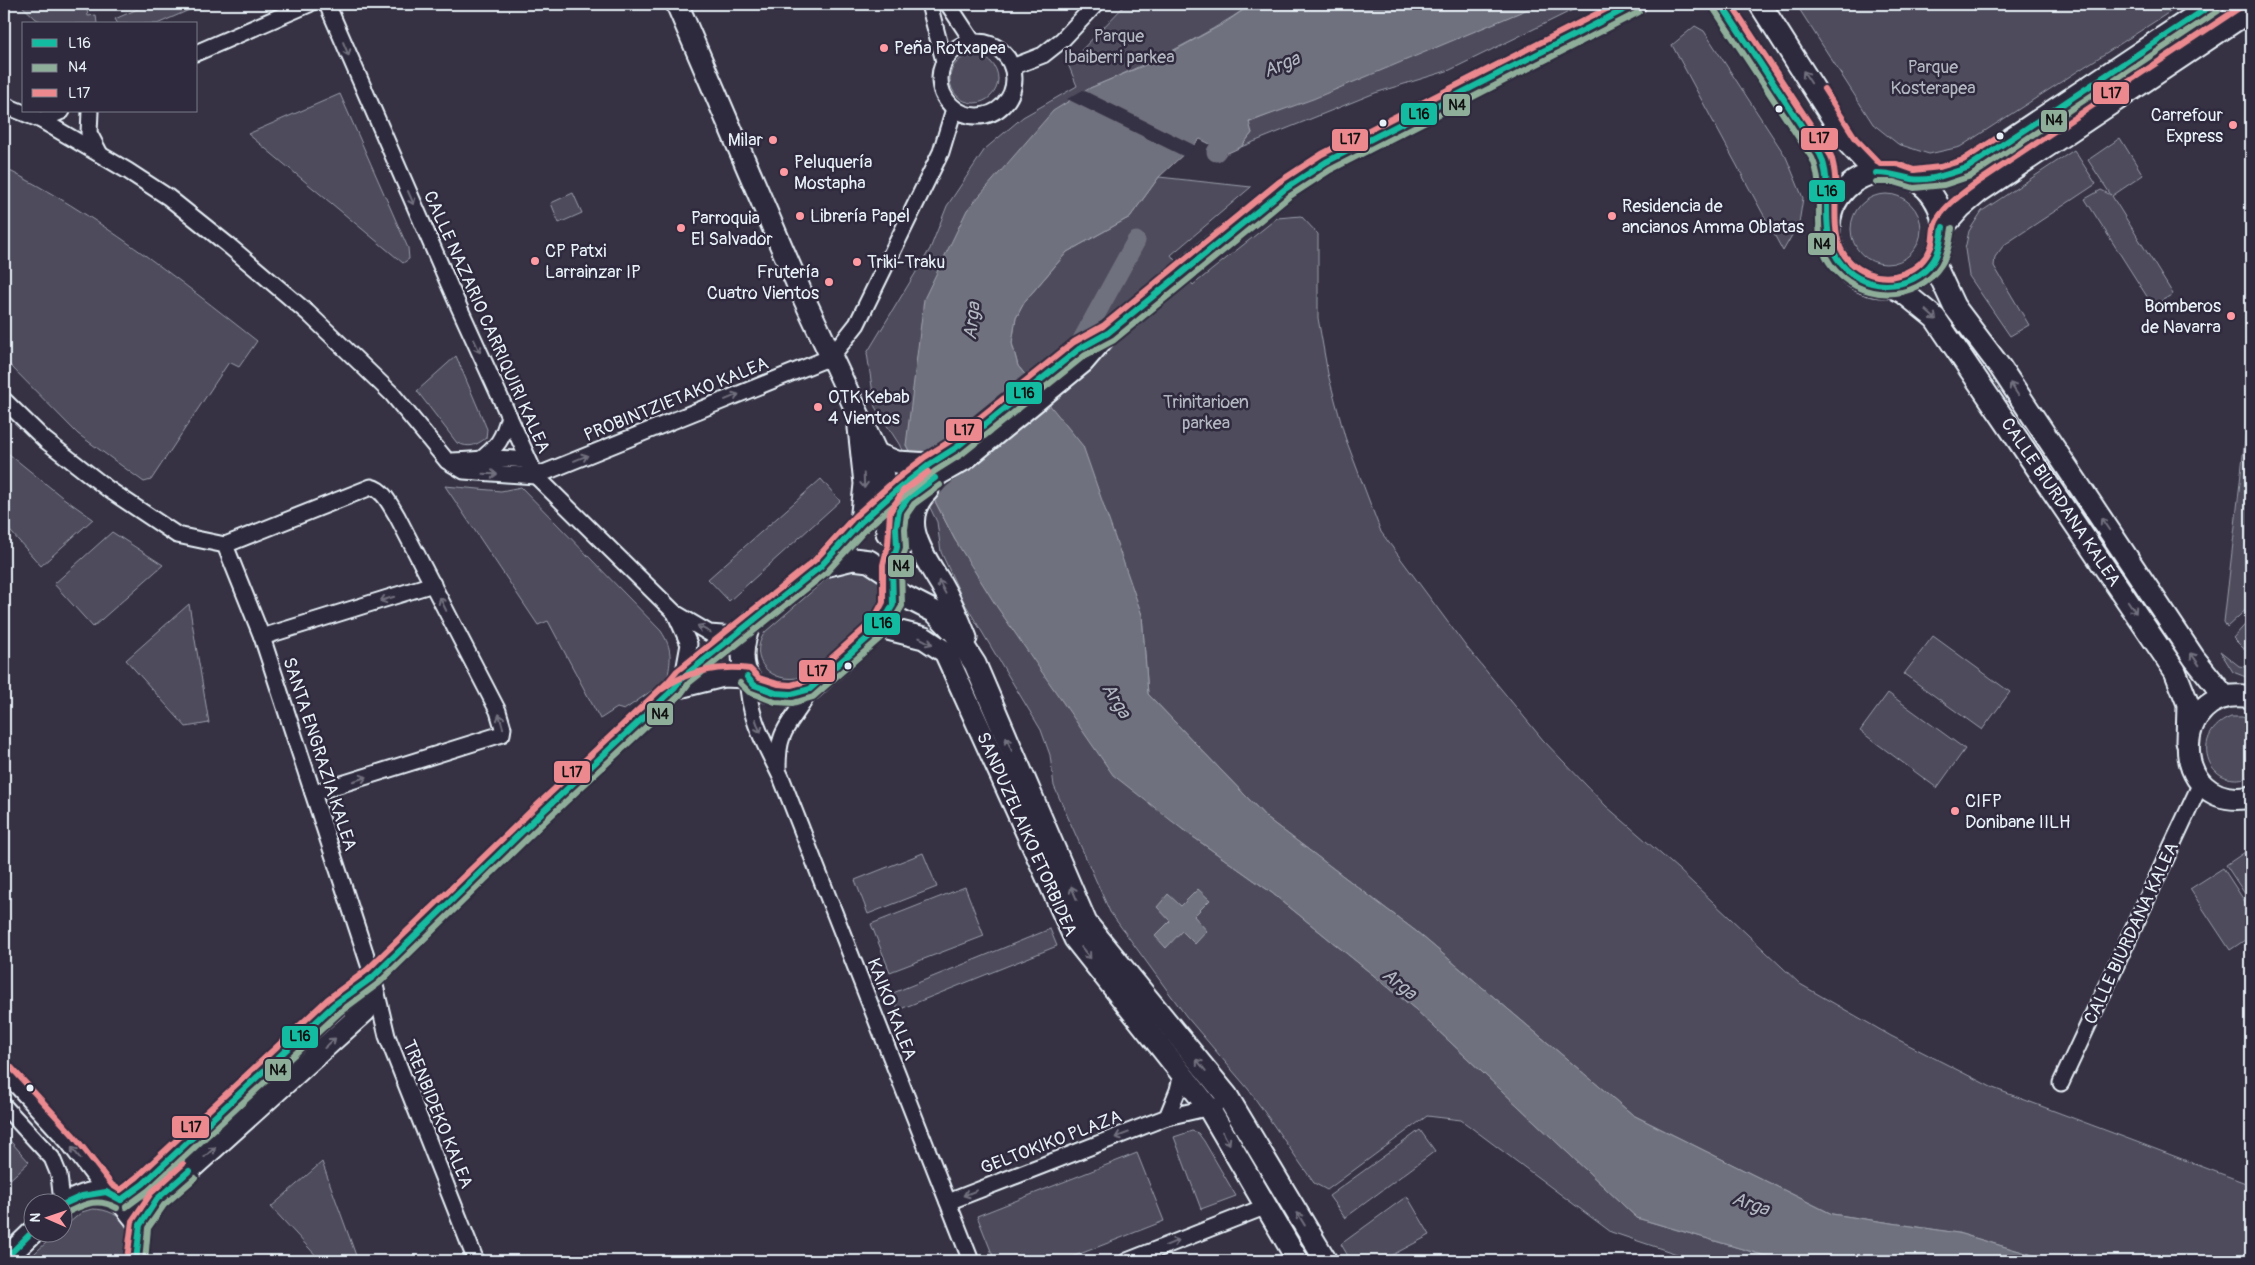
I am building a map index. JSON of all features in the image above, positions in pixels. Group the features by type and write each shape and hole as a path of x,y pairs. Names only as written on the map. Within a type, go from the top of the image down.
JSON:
{"main road":[{"path":"677,4 831,357 881,463 902,501"},
{"path":"679,682 723,676 748,678 763,690 776,693 792,694 810,689 880,628 893,605 893,577 887,543 902,501 957,447 1079,349 1108,333 1285,189 1326,162 1635,4"},
{"path":"1721,4 1824,161 1830,217 1829,239 1837,259 1851,275 1871,285 1892,286 1908,282 1922,273 1933,260 1940,244 1943,227 1938,208 1928,192 1913,179 1895,173 1876,173 1855,181 1839,196 1830,217"},
{"path":"1760,4 1849,144 1876,173"},
{"path":"1913,179 1942,176 1968,168 2213,4"},
{"path":"1943,227 1980,190 2251,10"},
{"name":"CALLE BIURDANA KALEA","path":"1933,260 1954,306 2005,375 2194,658 2225,697"},
{"name":"CALLE BIURDANA KALEA","path":"1892,286 1904,293 1935,318 2176,671 2188,704 2188,757 2193,771 2201,783"},
{"path":"858,416 865,484 861,522"},
{"path":"878,454 897,462 934,469"},
{"path":"72,1200 82,1196 114,1196 143,1184 334,1005 373,977 679,682 820,567 861,522 902,501 924,494 935,484 934,469"},
{"name":"SANDUZELAIKO ETORBIDEA","path":"902,501 918,546 945,591 962,627 975,664 1086,923 1231,1103 1326,1261"},
{"name":"SANDUZELAIKO ETORBIDEA","path":"820,567 853,559 869,562 893,577 935,612 954,633 975,664"},
{"path":"743,628 745,636 743,649 748,678"},
{"name":"SANDUZELAIKO ETORBIDEA","path":"880,628 924,638 945,652 1075,940 1208,1107 1298,1261"},
{"path":"2187,742 2191,727 2199,714 2211,703 2225,697 2240,695 2251,697"},
{"path":"2201,783 2212,792 2226,798 2248,800"},
{"path":"136,1261 140,1225 157,1199 365,1011 373,977"},
{"path":"114,1196 140,1225"},
{"path":"4,1260 23,1242"}],"street":[{"path":"198,52 309,4"},
{"name":"CALLE NAZARIO CARRIQUIRI KALEA","path":"327,4 528,462 536,476 675,613 709,633 743,628"},
{"path":"929,4 944,61"},
{"path":"948,4 973,42"},
{"path":"1012,67 1043,55 1062,40 1096,4"},
{"path":"973,42 985,43 997,48 1006,56 1012,67 1014,78 1012,90 1007,101 988,115 976,117 964,115 954,109 942,92 940,71 944,61 962,45 973,42"},
{"path":"4,105 41,120 101,155 168,197 228,245 308,313 392,394 447,461 464,471 536,476"},
{"path":"831,357 858,324 941,152 954,109"},
{"path":"41,120 60,112"},
{"path":"90,112 89,133 101,155"},
{"name":"PROBINTZIETAKO KALEA","path":"536,476 831,357"},
{"path":"4,400 45,440 108,489 177,535 225,545 371,487 377,488 383,495 434,584 498,711 503,728 502,734 313,793"},
{"path":"478,461 497,447 509,416"},
{"path":"447,461 520,459 528,462"},
{"name":"SANTA ENGRAZIA KALEA","path":"225,545 262,637 373,977"},
{"path":"262,637 434,584"},
{"name":"CALLE NAZARIO CARRIQUIRI KALEA","path":"675,613 689,644 679,682"},
{"name":"KAIKO KALEA","path":"748,678 748,698 767,751 778,770 971,1261"},
{"name":"KAIKO KALEA","path":"778,770 778,752 782,737 788,724 804,704 810,689"},
{"name":"CALLE BIURDANA KALEA","path":"2061,1082 2201,783"},
{"name":"TRENBIDEKO KALEA","path":"373,977 387,1036 476,1261"},
{"path":"4,1072 114,1196"},
{"path":"1167,1117 1178,1090 1182,1073"},
{"path":"1208,1107 1231,1103"},
{"path":"4,1106 52,1158 59,1175 61,1192"},
{"name":"GELTOKIKO PLAZA","path":"948,1202 1167,1117 1208,1107"},
{"path":"1127,1261 1267,1206"}],"green space":[{"path":"20,4 86,4 88,16 96,15 97,22 42,22"},
{"path":"149,4 203,4 162,22 117,22 115,19"},
{"name":"Parque Ibaiberri parkea","path":"1126,4 1252,4 1213,29 1173,50 1090,88 906,445 955,540 1182,829 1272,893 1415,1009 1637,1218 1783,1261 1698,1261 1611,1232 1461,1120 1427,1116 1327,1190 1314,1183 1249,1090 1186,1016 1110,912 1054,786 1050,755 1041,730 964,602 941,552 937,522 899,444 875,407 867,353 930,249 947,206 985,149 1023,117 1077,86 1068,64"},
{"path":"1540,4 1585,4 1450,70 1375,93 1241,147 1252,133 1248,123"},
{"name":"Parque Kosterapea","path":"1796,4 2182,4 1960,147 1929,154 1898,144 1873,124"},
{"path":"1695,26 1704,31 1786,157 1803,198 1799,223 1783,251 1672,45"},
{"path":"974,55 983,57 991,62 996,70 998,79 996,88 991,96 983,101 974,103 965,101 957,96 952,88 950,79 952,70 957,62 965,57"},
{"path":"340,94 408,248 409,259 403,263 248,134"},
{"path":"2120,138 2143,175 2112,196 2173,294 2153,306 2085,199 2101,190 2111,195 2088,160"},
{"path":"2074,150 2096,184 2004,245 1995,257 1994,266 2029,325 2010,336 1969,276 1965,249 1969,231 1982,211"},
{"path":"4,168 71,205 103,226 166,270 257,341 239,367 229,362 151,480 144,482 78,434 4,359"},
{"name":"Trinitarioen parkea","path":"1159,177 1251,187 1171,255 1193,285 1277,218 1301,216 1318,234 1318,318 1328,374 1345,437 1381,532 1464,644 1543,740 1606,806 1678,869 1800,984 1891,1036 1993,1088 2251,1185 2251,1261 2053,1261 1958,1233 1832,1214 1633,1115 1417,932 1268,819 1148,694 1142,615 1048,402 1018,366 1012,343 1016,318 1025,301 1067,252 1130,217"},
{"path":"573,193 582,213 559,223 551,203"},
{"path":"1879,194 1893,194 1906,200 1915,209 1921,222 1919,242 1911,254 1893,264 1879,264 1866,258 1857,249 1851,236 1851,222 1857,209 1866,200"},
{"path":"456,356 487,429 486,438 472,445 457,443 417,391"},
{"path":"2251,410 2251,605 2227,627 2224,622 2248,412"},
{"path":"4,450 62,497 93,519 41,566 4,524"},
{"path":"821,479 840,501 729,601 708,579"},
{"path":"445,486 501,491 521,487 661,631 668,643 670,655 667,680 624,710 617,708 600,719 548,621 538,625"},
{"path":"112,532 163,565 93,627 54,584"},
{"path":"861,566 879,579 884,589 884,599 881,608 868,626 824,665 808,675 791,679 772,674 765,668 760,661 759,652 760,642 765,632 831,575"},
{"path":"189,604 209,723 186,727 126,660"},
{"path":"2251,618 2251,651 2243,648 2233,638"},
{"path":"1933,636 2010,692 1982,730 1904,674"},
{"path":"2220,651 2239,666 2251,668 2251,679 2233,672"},
{"path":"1888,693 1965,749 1937,788 1860,731"},
{"path":"2231,717 2242,717 2251,720 2251,776 2236,779 2224,776 2214,769 2208,759 2207,748 2210,736 2217,725"},
{"path":"2251,848 2251,903 2226,865"},
{"path":"923,853 937,887 868,914 855,880"},
{"path":"2223,868 2251,911 2251,936 2230,950 2190,889"},
{"path":"965,887 984,936 890,972 871,924"},
{"path":"1050,929 1057,946 898,1010 893,993"},
{"path":"1420,1130 1435,1151 1345,1218 1329,1196"},
{"path":"1192,1131 1198,1133 1204,1141 1236,1196 1201,1209 1174,1137"},
{"path":"4,1134 29,1162 4,1185"},
{"path":"1137,1153 1164,1221 1062,1261 995,1261 977,1216"},
{"path":"322,1162 358,1261 321,1261 271,1207"},
{"path":"1407,1196 1430,1235 1381,1261 1351,1261 1341,1244"},
{"path":"92,1209 113,1213 125,1225 128,1233 128,1242 126,1251 120,1261 26,1261 47,1242 72,1242 72,1220 82,1212"}],"water":[{"name":"Arga","path":"1252,4 1372,4 1376,6 1380,4 1540,4 1313,99 1249,122 1252,133 1241,147 1228,153 1200,139 1159,177 1130,217 1067,252 1025,301 1016,318 1012,343 1018,366 1083,446 1142,615 1148,694 1268,819 1417,932 1633,1115 1832,1214 1958,1233 2053,1261 1783,1261 1637,1218 1415,1009 1272,893 1182,829 1113,775 997,607 955,540 906,445 924,299 967,210 1053,111 1090,88 1157,60 1223,24"},
{"path":"1198,889 1210,900 1194,916 1207,931 1195,944 1182,931 1166,948 1155,936 1170,921 1157,907 1168,894 1181,906"}],"pier":[{"path":"1083,90 1196,146 1185,157 1067,99"},
{"path":"1027,372 1050,401 946,487 933,502 907,452 924,451 937,445"}],"waterway":[{"path":"1216,152 1234,128"},
{"path":"1061,378 1136,241"}],"transit line":[{"name":"L17","path":"10,1066 74,1136 112,1185 120,1190 137,1177 328,999 367,970 668,682 677,671 814,561 855,516 893,482 925,457 952,440 1074,342 1103,326 1279,182 1322,154 1616,4"},
{"name":"L16","path":"121,1200 143,1184 334,1005 373,977 536,818 675,688 683,677 820,567 861,522 898,489 930,464 957,447 1079,349 1108,333 1285,189 1326,162 1635,4"},
{"name":"L16","path":"1721,4 1820,154 1826,179 1827,220 1831,246 1837,258 1847,270 1858,278 1886,285 1899,284 1913,279 1934,260 1939,249 1943,227"},
{"name":"L17","path":"1731,4 1831,156 1835,179 1837,236 1842,251 1851,263 1863,271 1886,277 1905,273 1920,263 1931,247 1936,221 1946,208 1975,184 2245,4"},
{"name":"L16","path":"1876,173 1919,180 1940,177 1967,168 2213,4"},
{"name":"N4","path":"1714,9 1812,158 1818,184 1819,226 1824,253 1831,265 1842,277 1856,286 1871,292 1887,294 1917,287 1930,278 1941,265 1947,252 1952,228"},
{"name":"N4","path":"1876,182 1894,182 1914,188 1944,185 1971,176 2218,11"},
{"name":"N4","path":"126,1207 149,1190 340,1012 379,983 542,824 681,694 689,683 826,573 867,528 935,471 962,454 1084,356 1114,340 1290,196 1330,170 1639,12"},
{"name":"L17","path":"1824,89 1856,139 1880,164 1897,164 1914,170 1940,167 1963,160 2000,136"},
{"name":"L17","path":"662,689 692,674 727,668 750,669 759,678 778,684 791,685 806,681 873,621 883,602 883,565 888,545 890,512 903,491 928,472"},
{"name":"L16","path":"747,677 754,685 776,693 792,694 810,689 880,627 893,605 892,563 897,547 896,528 899,511 908,498 935,478"},
{"name":"N4","path":"740,683 749,692 775,702 793,703 813,697 886,633 902,606 901,564 906,548 905,529 907,514 914,504 940,485"},
{"name":"L17","path":"127,1260 132,1221 151,1193 183,1164"},
{"name":"L16","path":"136,1261 140,1225 157,1199 189,1171"},
{"name":"N4","path":"145,1261 148,1228 164,1205 195,1178"},
{"name":"L16","path":"72,1200 82,1196 106,1192 121,1200"},
{"name":"N4","path":"72,1210 97,1202 117,1208"},
{"name":"L16","path":"4,1260 22,1242"}],"place":[{"name":"Peña Rotxapea","path":"884,48"},
{"name":"Carrefour Express","path":"2233,125"},
{"name":"Milar","path":"773,140"},
{"name":"Peluquería Mostapha","path":"784,172"},
{"name":"Librería Papel","path":"800,216"},
{"name":"Residencia de ancianos Amma Oblatas","path":"1612,216"},
{"name":"Parroquia El Salvador","path":"681,228"},
{"name":"CP Patxi Larrainzar IP","path":"535,261"},
{"name":"Triki-Traku","path":"857,262"},
{"name":"Frutería Cuatro Vientos","path":"829,282"},
{"name":"Bomberos de Navarra","path":"2231,316"},
{"name":"OTK Kebab 4 Vientos","path":"818,407"},
{"name":"CIFP Donibane IILH","path":"1955,811"}]}
